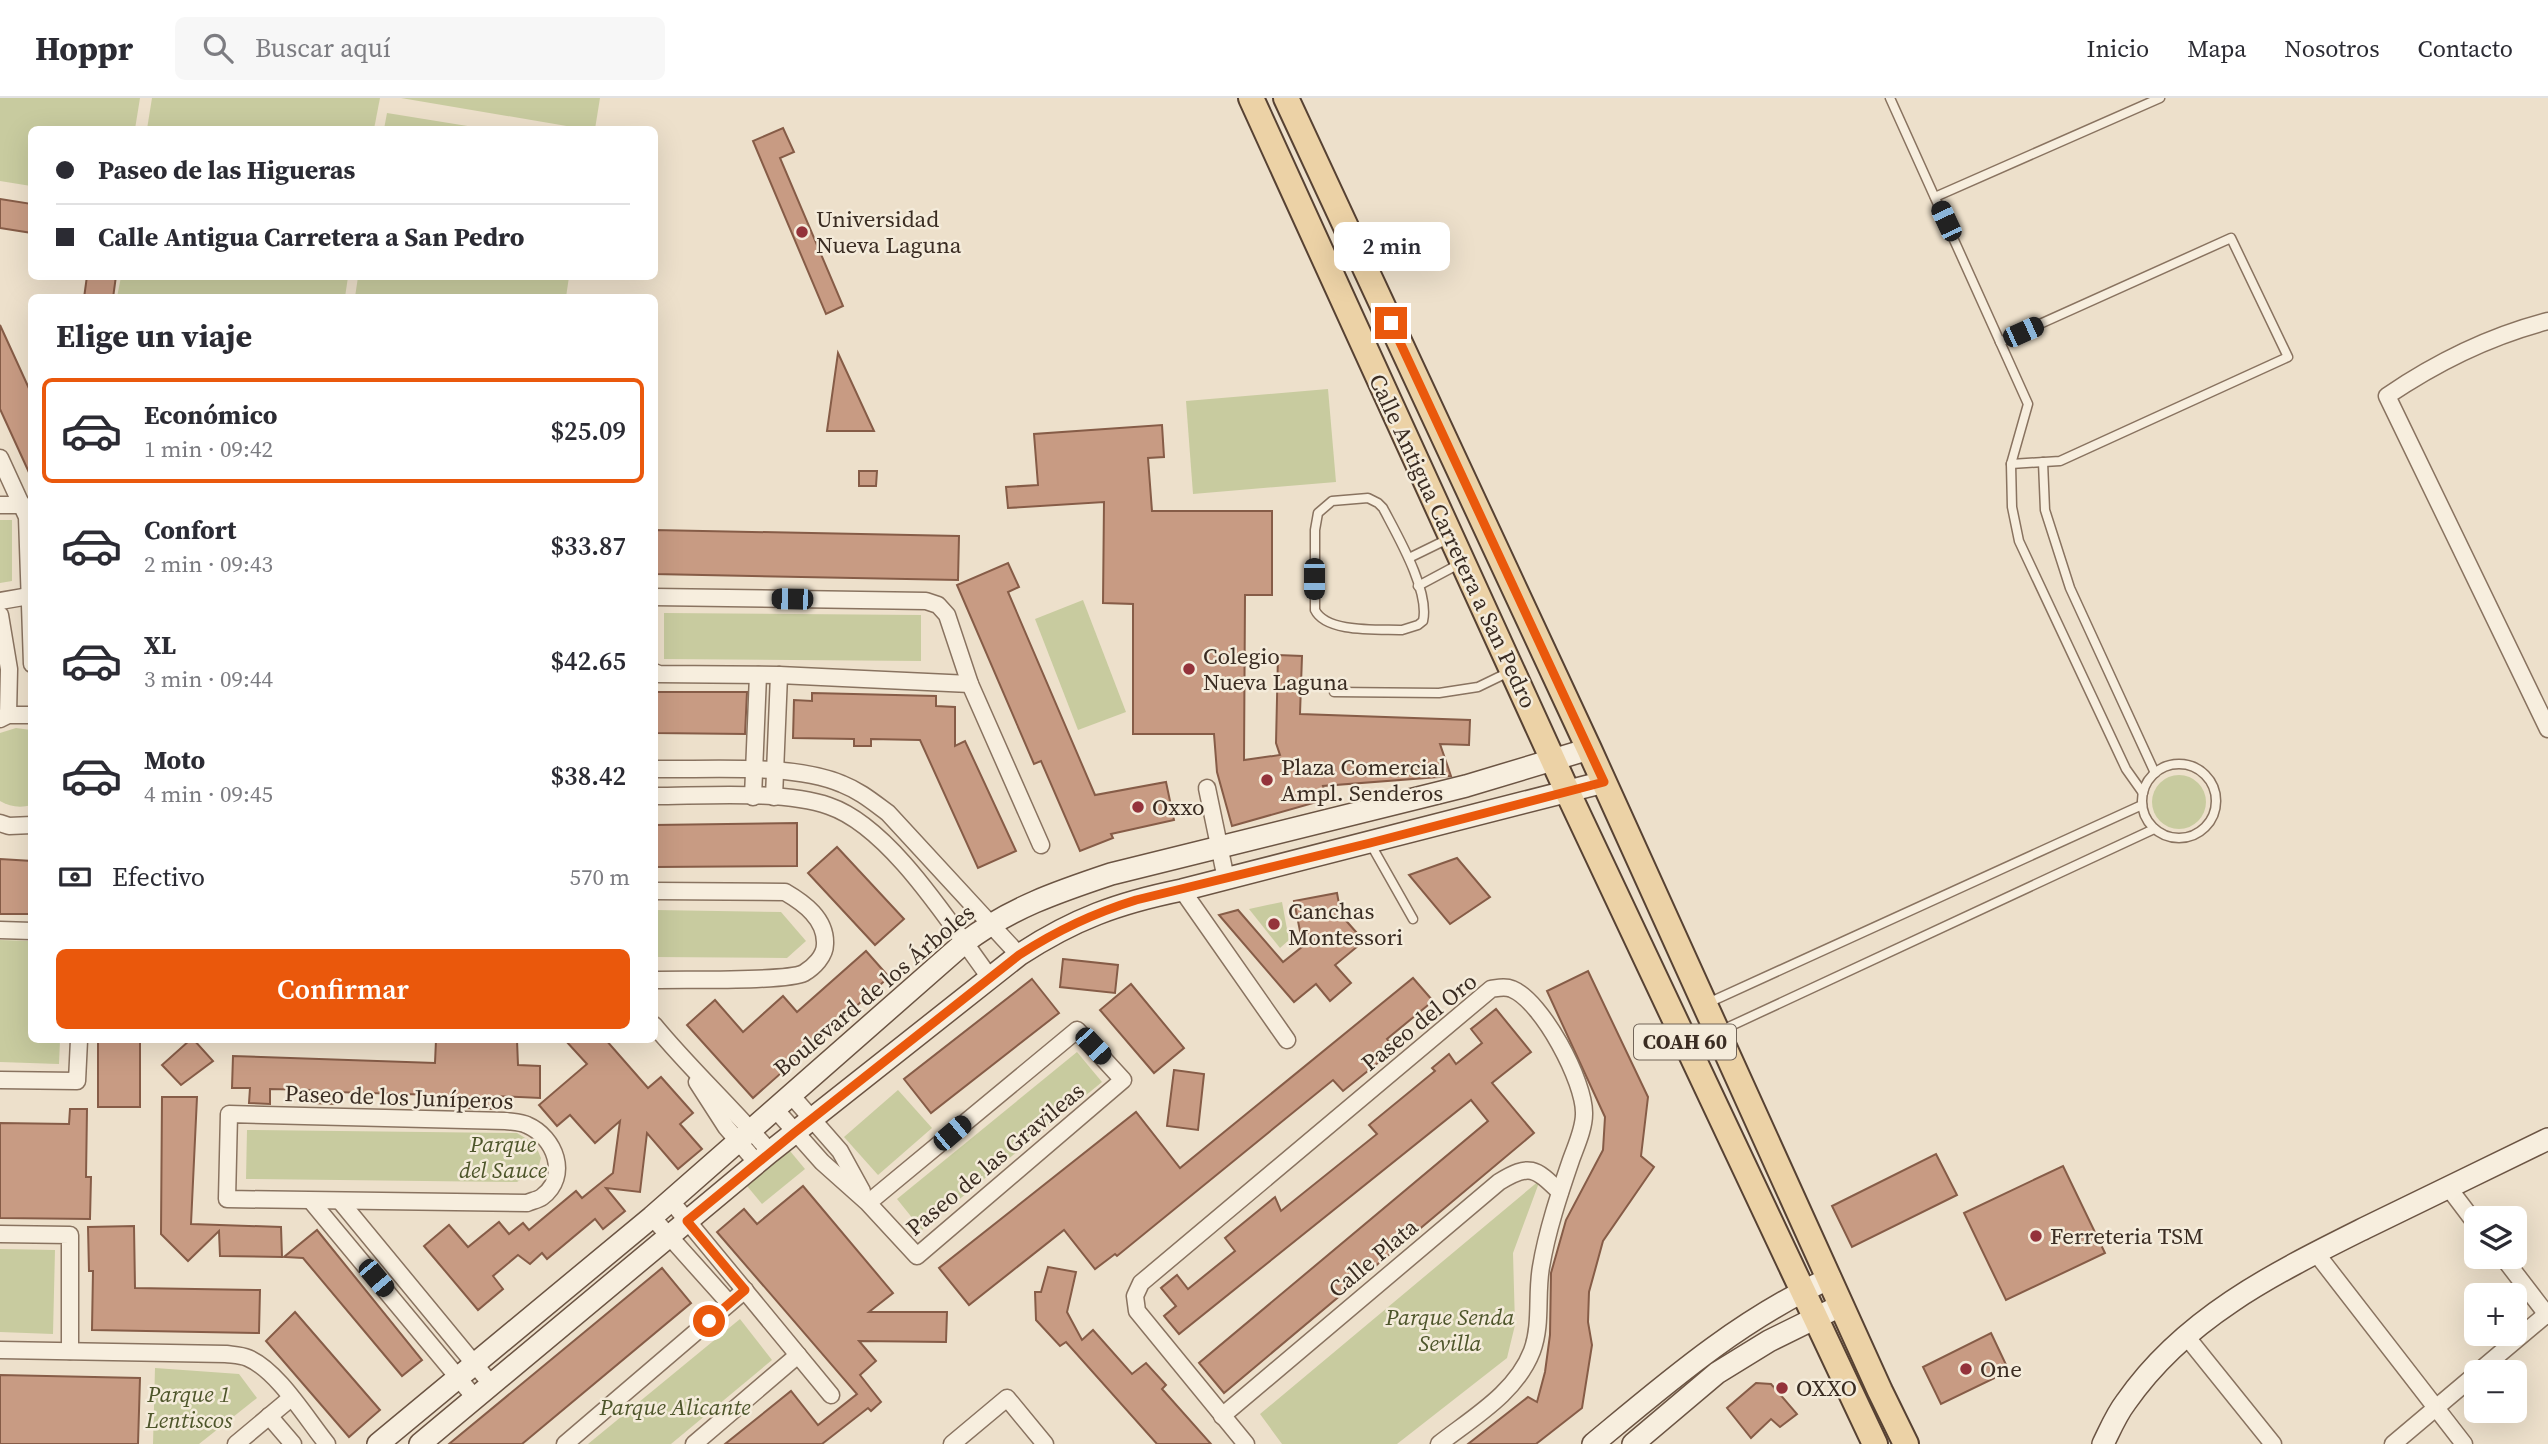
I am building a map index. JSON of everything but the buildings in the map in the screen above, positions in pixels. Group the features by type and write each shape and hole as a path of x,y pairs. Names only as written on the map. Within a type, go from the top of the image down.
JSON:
{"main road":[{"name":"Calle Antigua Carretera a San Pedro","path":"1251,98 1568,793"},
{"name":"Calle Antigua Carretera a San Pedro","path":"1286,98 1589,749"},
{"name":"Boulevard de los Árboles","path":"378,1444 671,1201 990,923 1057,891 1111,874 1466,786 1589,749"},
{"name":"COAH 60","path":"1589,749 1906,1444"},
{"path":"420,1444 812,1118 1019,955 1068,926 1136,900 1604,782"},
{"name":"COAH 60","path":"1568,793 1875,1444"},
{"path":"2088,1444 2104,1422 2186,1336 2261,1281 2548,1139"},
{"path":"1593,1444 1711,1347 1802,1291 1830,1278"},
{"path":"1633,1444 1717,1373 1769,1342 1842,1305"},
{"path":"2103,1444 2124,1404"}],"street":[{"path":"2548,321 2510,331 2438,364 2388,396 2543,704 2548,729"},
{"path":"0,458 23,505 28,526"},
{"path":"0,505 23,505"},
{"path":"0,601 28,596"},
{"path":"658,597 926,601 938,605 947,615 970,684 1041,845"},
{"path":"0,615 9,669 4,717 28,715"},
{"path":"658,674 779,675 970,684"},
{"path":"753,797 758,675"},
{"path":"774,797 779,675"},
{"path":"658,769 754,770 819,777 862,793 888,813 1019,955"},
{"path":"1207,788 1226,879"},
{"path":"658,796 774,797 829,806 867,827 897,856 990,979"},
{"path":"0,823 9,826 28,825"},
{"path":"1182,890 1287,1040"},
{"path":"658,891 785,892 815,916 825,932 825,949 820,959 803,974 780,978 658,979"},
{"path":"0,930 28,931"},
{"name":"Paseo del Oro","path":"1246,1444 1137,1311 1135,1296 1141,1283 1491,989 1502,987 1514,989 1552,1030 1572,1068 1584,1115 1547,1235 1541,1269 1538,1322 1532,1351 1521,1372 1507,1389 1439,1444"},
{"path":"658,1030 763,1158"},
{"name":"Paseo de las Gravileas","path":"775,1109 822,1162 868,1203 917,1256 1124,1080 1077,1030 868,1203"},
{"path":"0,1080 77,1081 79,1043"},
{"name":"Paseo de las Gravileas","path":"791,1095 840,1151 868,1203"},
{"name":"Paseo de los Juníperos","path":"229,1114 506,1121 525,1124 540,1132 551,1144 557,1159 557,1171 552,1185 542,1196 527,1203 340,1201 228,1199 229,1114"},
{"name":"Calle Plata","path":"1222,1416 1499,1182 1522,1170 1534,1170 1540,1172 1560,1192"},
{"path":"2448,1187 2464,1208"},
{"path":"311,1201 483,1391"},
{"path":"340,1201 467,1372"},
{"path":"671,1201 831,1395"},
{"path":"652,1217 729,1303"},
{"path":"0,1234 70,1235 70,1351"},
{"path":"2316,1253 2464,1444"},
{"path":"2493,1360 2548,1315 2512,1269"},
{"path":"565,1444 745,1290"},
{"path":"2186,1336 2273,1444"},
{"path":"0,1350 226,1354 246,1357 263,1367 327,1444"},
{"path":"694,1444 798,1356"},
{"path":"2393,1444 2464,1384"},
{"path":"236,1444 291,1398"},
{"path":"952,1444 1007,1398 1045,1444"},
{"path":"269,1416 293,1444"}],"lane":[{"path":"1890,98 2028,404 2011,464 2012,507 2019,541 2126,769 2143,793"},
{"path":"1935,197 2160,98"},
{"path":"2000,342 2231,239 2288,357 2060,461 2011,464"},
{"path":"2042,462 2045,510 2070,588 2155,773"},
{"path":"1368,498 1378,503 1409,558 1424,603 1423,621 1410,629 1402,630 1336,626 1320,619 1315,610 1315,520 1321,508 1332,501 1368,498"},
{"path":"1409,558 1452,537"},
{"path":"1418,586 1463,562"},
{"path":"1334,692 1439,693 1478,687 1512,671"},
{"path":"2178,764 2201,771 2210,780 2215,791 2216,804 2214,815 2207,826 2186,838 2173,838 2154,829 2145,817 2142,805 2147,782 2155,773 2166,766 2178,764"},
{"path":"1705,1004 2142,805"},
{"path":"1718,1032 2154,829"},
{"path":"1370,843 1413,919"}],"green space":[{"path":"0,98 140,98 135,126 28,126 28,186 0,181"},
{"path":"152,98 380,98 375,126 147,126"},
{"path":"401,98 600,98 595,126 566,126"},
{"path":"387,113 467,126 385,126"},
{"path":"120,280 348,280 345,294 118,294"},
{"path":"357,280 569,280 566,294 355,294"},
{"path":"1328,389 1336,482 1193,494 1186,401"},
{"path":"0,520 12,520 12,581 0,583"},
{"path":"1083,600 1126,712 1078,730 1035,619"},
{"path":"664,613 921,615 921,661 664,659"},
{"path":"16,728 28,730 28,805 12,806 0,801 0,733"},
{"path":"2179,775 2198,783 2206,802 2198,821 2179,829 2160,821 2152,802 2160,783"},
{"name":"Canchas Montessori","path":"1282,902 1289,940 1280,948 1249,909"},
{"path":"658,910 781,912 806,941 787,958 658,957"},
{"path":"0,940 28,941 28,1043 60,1043 59,1064 0,1062"},
{"path":"1077,1052 1102,1082 922,1230 897,1199"},
{"path":"898,1090 932,1128 878,1175 844,1137"},
{"name":"Parque del Sauce","path":"247,1130 517,1133 535,1144 541,1158 538,1169 517,1182 246,1179"},
{"path":"790,1151 805,1169 762,1204 747,1186"},
{"name":"Parque Senda Sevilla","path":"1540,1180 1513,1253 1515,1325 1507,1358 1397,1444 1282,1444 1260,1414"},
{"path":"0,1249 55,1250 53,1334 0,1332"},
{"name":"Parque Alicante","path":"740,1319 772,1360 671,1444 588,1444"},
{"name":"Parque 1 Lentiscos","path":"155,1368 239,1374 257,1398 199,1444 153,1444"}],"place":[{"name":"Universidad Nueva Laguna","path":"802,232"},
{"name":"Colegio Nueva Laguna","path":"1189,669"},
{"name":"Plaza Comercial Ampl. Senderos","path":"1267,780"},
{"name":"Oxxo","path":"1138,807"},
{"name":"Canchas Montessori","path":"1274,924"},
{"name":"Ferreteria TSM","path":"2036,1236"},
{"name":"One","path":"1966,1369"},
{"name":"OXXO","path":"1782,1388"}],"route":[{"path":"709,1321 745,1290 687,1221 812,1118 1019,955 1044,939 1104,910 1136,900 1604,782 1391,323"}]}
